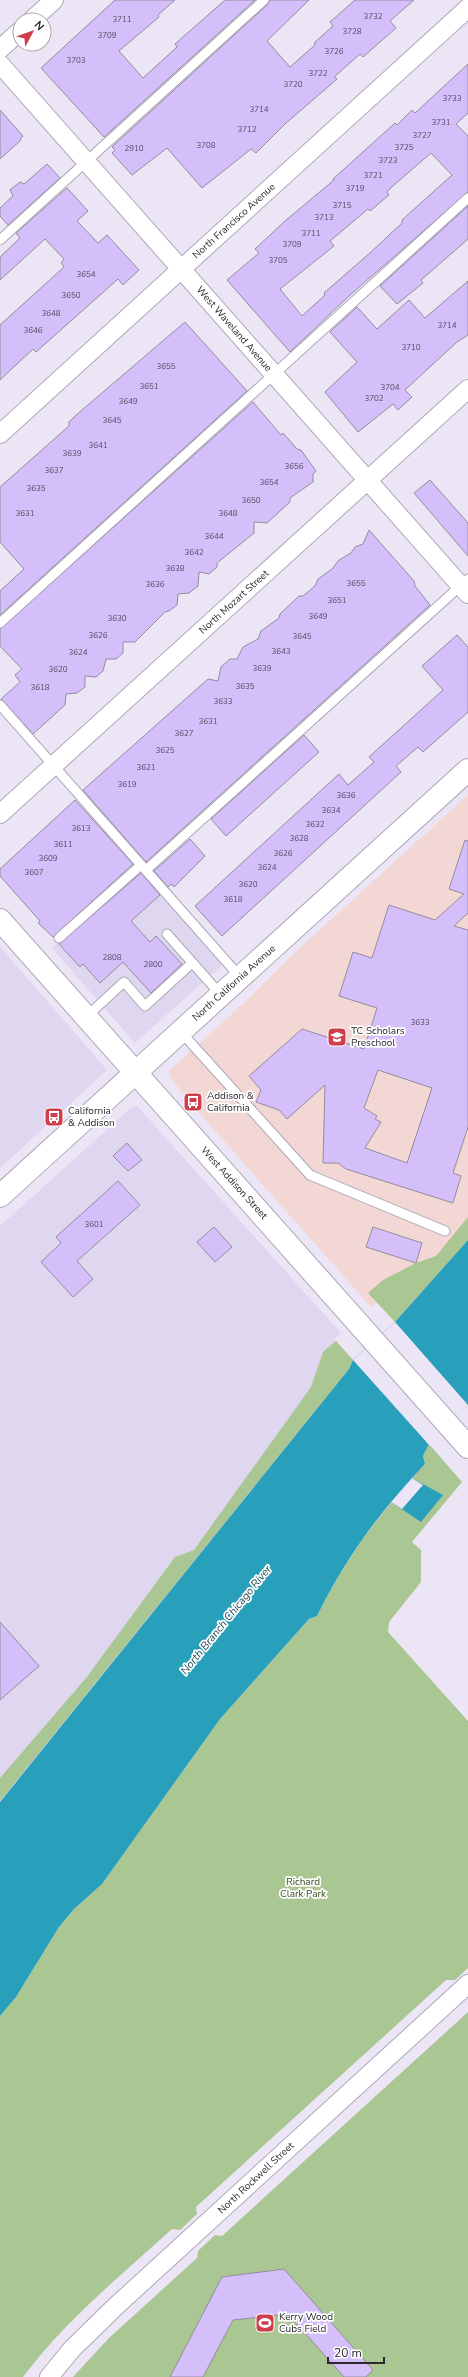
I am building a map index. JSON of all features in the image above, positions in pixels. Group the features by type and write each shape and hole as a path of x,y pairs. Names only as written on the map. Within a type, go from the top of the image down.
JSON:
{"main road":[{"name":"North California Avenue","path":"0,1196 468,770"},
{"name":"West Addison Street","path":"0,920 468,1447"}],"street":[{"path":"41,12 54,0"},
{"name":"North Francisco Avenue","path":"0,434 468,8"},
{"path":"0,49 12,38"},
{"name":"West Waveland Avenue","path":"0,64 367,481 465,586"},
{"name":"North Mozart Street","path":"0,814 468,389"},
{"name":"North Rockwell Street","path":"49,2377 72,2349 115,2307 468,1984"}],"lane":[{"path":"0,240 264,0"},
{"path":"0,623 468,198"},
{"path":"59,938 143,867 465,586"},
{"path":"0,705 240,978"},
{"path":"167,934 221,996"},
{"path":"86,1017 124,982 145,1006 192,963"},
{"path":"181,1032 310,1175 445,1231"}],"shaded area":[{"name":"TC Scholars Preschool","path":"468,795 468,1240 395,1322 377,1302 371,1307 195,1108 170,1077 169,1071 243,1004 290,957"},
{"path":"142,871 222,965 135,1043 52,948"},
{"path":"0,947 107,1070 0,1168"},
{"path":"137,1106 341,1333 334,1339 353,1360 349,1369 0,1802 0,1226 132,1107"}],"green space":[{"path":"468,1217 468,1240 395,1322 368,1293 383,1280 416,1263 436,1256"},
{"path":"336,1341 353,1360 349,1369 0,1801 0,1778 86,1678 175,1557 194,1550 311,1387 323,1352"},
{"name":"Richard Clark Park","path":"429,1444 462,1482 412,1542 421,1550 421,1582 389,1622 388,1632 468,1721 468,1968 455,1980 446,1980 196,2207 197,2214 180,2230 172,2229 113,2282 75,2318 39,2356 23,2377 0,2377 0,2016 16,1997 59,1927 74,1909 102,1884 220,1719 309,1619 317,1616 352,1555 365,1536 409,1481 425,1464 423,1456"},
{"path":"468,2012 468,2377 73,2377 109,2338 197,2258 198,2251 215,2235 222,2236"}],"water":[{"name":"North Branch Chicago River","path":"468,1240 468,1405 426,1442 429,1444 423,1456 425,1464 412,1478 443,1495 421,1522 391,1502 351,1557 317,1616 309,1619 220,1719 102,1884 74,1909 59,1927 16,1997 0,2016 0,1802 349,1369 353,1360 395,1322"}],"pier":[{"path":"395,1322 468,1405 429,1442 430,1446 353,1360"},
{"path":"412,1478 423,1485 402,1509 391,1502"}],"building":[{"path":"115,0 175,0 158,15 159,17 119,51 143,78 177,47 175,44 225,0 255,0 104,137 41,68"},
{"path":"270,0 309,0 267,41 290,67 315,45 314,43 333,26 330,22 355,0 414,0 390,21 396,28 363,57 360,54 334,77 337,79 285,124 256,153 251,149 202,188 167,148 132,175 112,153 115,150 112,147 268,4"},
{"path":"468,64 468,113 456,124 468,136 468,192 349,296 290,352 227,280 259,253 255,249 285,221 334,180 333,179 395,123 397,125 412,110 415,113","holes":["431,153 452,175 402,220 402,223 371,252 324,293 325,295 302,316 280,289 334,246 330,241 368,209 370,211 389,195 387,192"]},
{"path":"0,110 23,136 20,139 21,140 0,159"},
{"path":"47,164 60,178 8,225 0,216 0,208 13,196 10,190 20,182 24,184"},
{"path":"67,188 88,211 77,221 98,243 107,235 139,270 123,285 118,279 36,352 33,349 0,380 0,325 64,267 61,263 64,259 45,239 0,280 0,257 20,238 16,233"},
{"path":"468,206 468,239 421,280 423,283 397,304 380,286"},
{"path":"468,281 468,335 457,342 405,390 412,397 398,410 393,404 358,432 325,392 357,362 330,332 357,307 377,329 409,300 425,318"},
{"path":"185,322 247,391 0,615 0,591 24,569 0,542 0,487 69,426 69,422 75,416"},
{"path":"253,402 281,435 283,433 297,449 301,450 316,471 313,474 313,482 290,498 290,502 267,523 254,522 254,533 217,563 217,567 209,574 199,572 198,586 189,593 178,594 177,605 165,612 135,642 123,642 123,653 116,659 106,659 103,671 96,677 85,676 85,687 77,693 66,694 65,705 33,734 1,699 20,682 15,675 22,669 0,646 0,629"},
{"path":"430,480 468,523 468,556 414,493"},
{"path":"369,530 414,581 415,586 430,605 146,862 83,790 208,679 218,681 221,667 230,659 237,659 243,647 258,639 261,631 279,618 280,614 299,596 303,596 315,586 318,579 332,569 339,560 351,553 355,547 363,544"},
{"path":"457,635 468,647 468,712 423,752 418,747 396,766 401,772 222,936 195,906 339,774 348,785 374,762 369,757 443,690 422,666"},
{"path":"304,735 319,752 226,836 211,819"},
{"path":"75,800 133,864 53,937 38,923 40,921 0,876 0,869"},
{"path":"190,839 205,856 174,887 172,884 168,887 154,871"},
{"path":"465,840 468,841 468,913 454,926 468,930 468,1127 453,1173 461,1176 453,1203 346,1169 338,1163 323,1163 325,1085 287,1119 279,1110 256,1102 261,1090 249,1076 302,1029 364,1049 377,1008 339,996 353,952 372,958 389,905 435,920 464,894 449,889","holes":["378,1070 432,1088 407,1163 365,1148 381,1122 375,1119 377,1116 364,1108"]},
{"path":"141,873 160,895 131,921 150,942 156,936 182,964 151,993 123,962 100,983 83,964 80,967 59,944"},
{"path":"127,1143 142,1160 128,1171 113,1156"},
{"path":"118,1181 140,1205 77,1261 93,1279 73,1297 41,1262 61,1243 56,1237"},
{"path":"214,1227 232,1247 215,1262 197,1242"},
{"path":"373,1227 422,1243 416,1263 366,1247"},
{"path":"0,1622 39,1666 0,1700"},
{"path":"284,2269 373,2370 366,2377 344,2377 288,2314 233,2320 203,2377 170,2377 222,2277"}],"place":[{"name":"TC Scholars Preschool","path":"337,1037"},
{"name":"Addison & California","path":"193,1102"},
{"name":"California & Addison","path":"54,1117"},
{"name":"Kerry Wood Cubs Field","path":"265,2323"}]}
